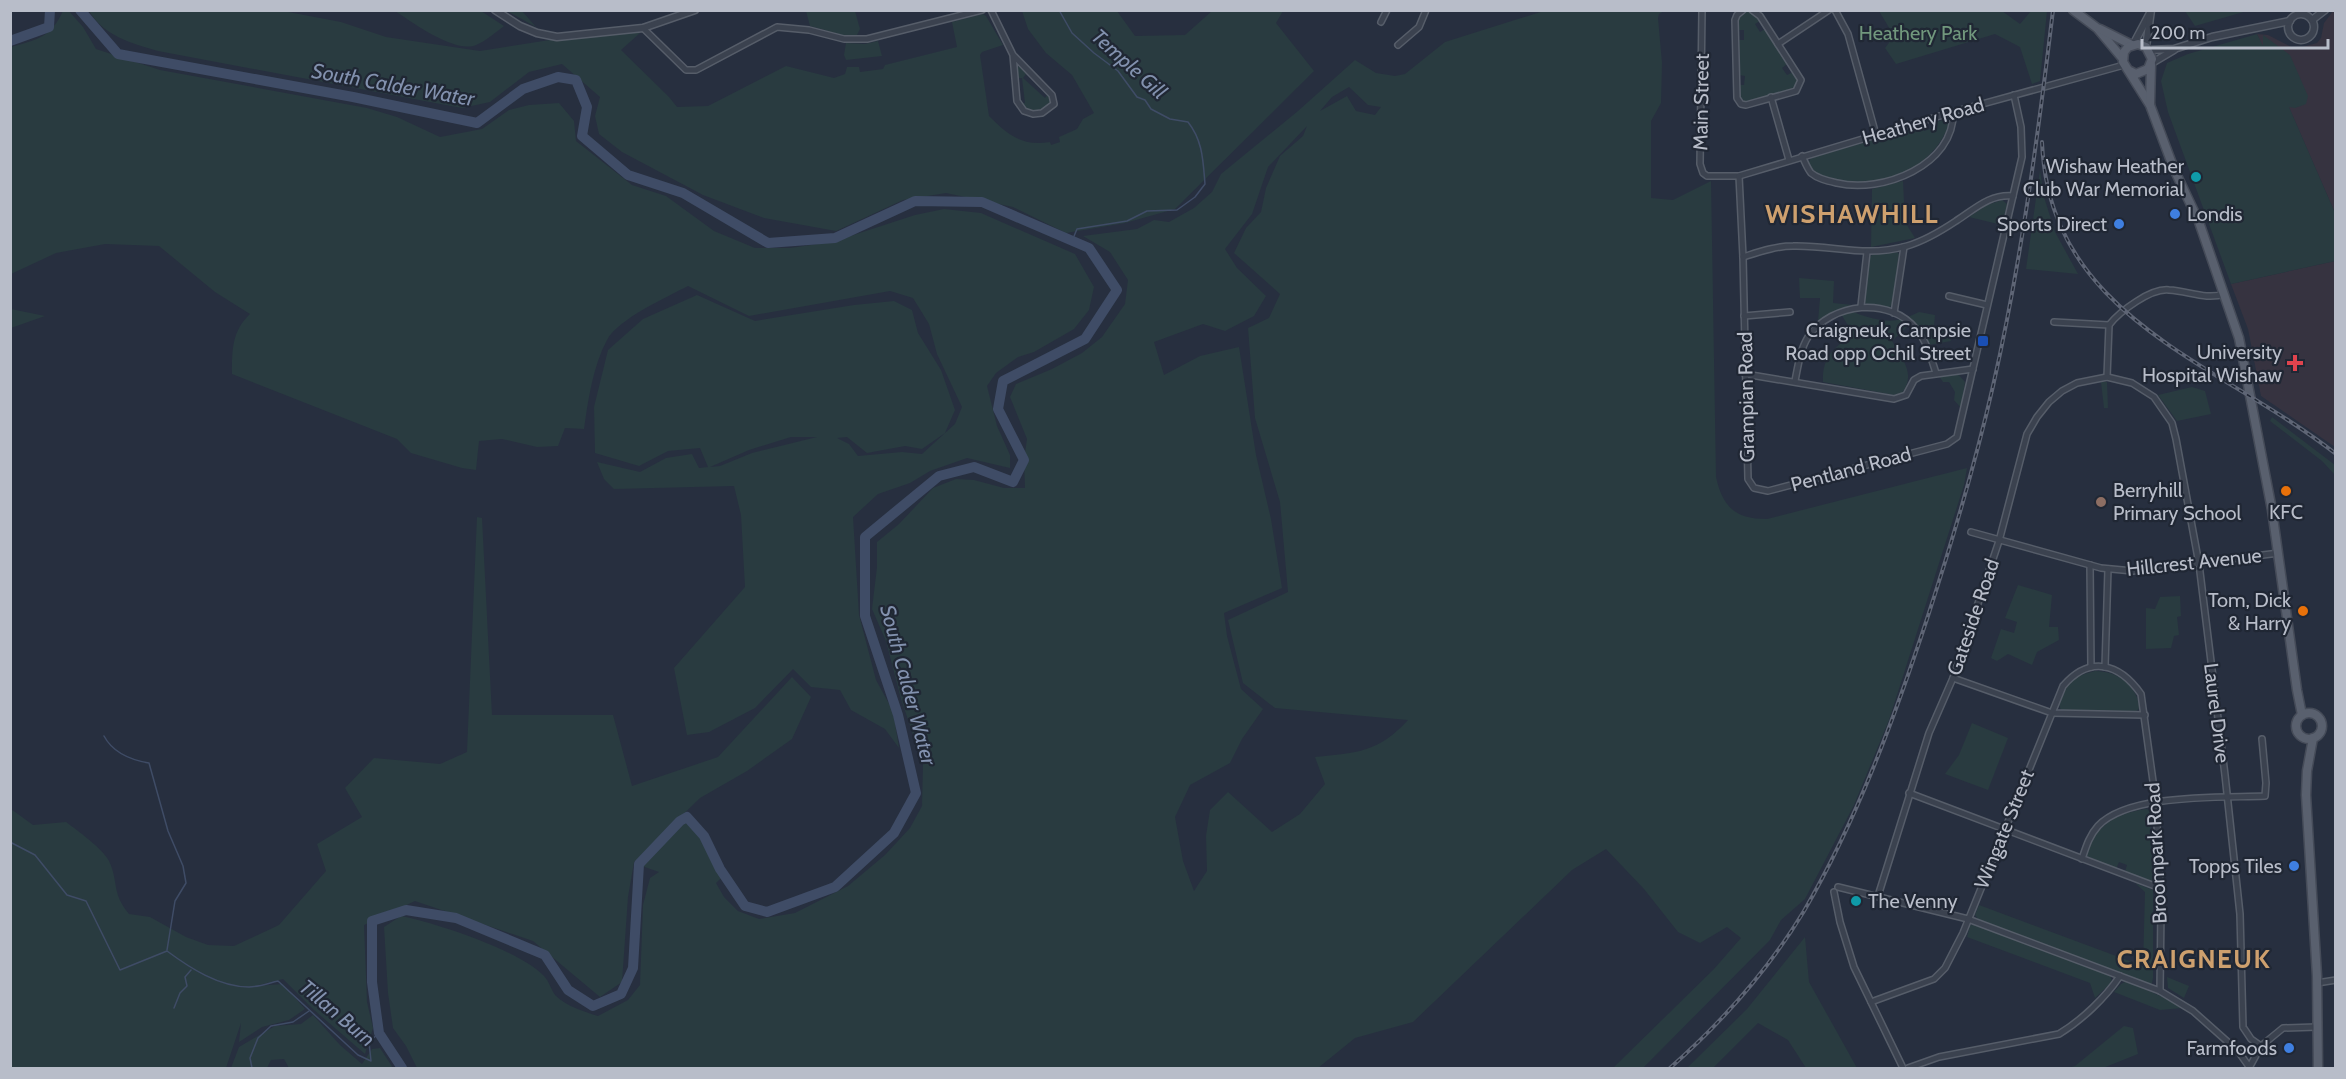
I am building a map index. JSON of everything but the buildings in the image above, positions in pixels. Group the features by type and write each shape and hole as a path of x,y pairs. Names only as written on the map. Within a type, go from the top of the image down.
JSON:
{"main road":[{"path":"2073,10 2097,28 2133,45 2147,48 2151,64 2150,105"},
{"path":"2097,28 2125,65 2150,105 2174,169 2199,222 2239,338 2279,553 2297,690 2306,714"},
{"path":"2125,65 2126,50 2133,45"},
{"path":"2125,65 2140,73 2151,64"},
{"path":"2306,714 2318,716 2322,723 2319,734 2310,738 2300,735 2296,728 2297,721 2306,714"},
{"path":"2310,738 2306,795 2317,983 2318,1068"}],"street":[{"path":"495,10 520,26 537,33 557,37 643,28 695,10"},
{"path":"643,28 686,70 696,70 777,27 809,30 844,39 867,39 982,10"},
{"path":"991,10 1013,55 1052,95 1054,104 1051,108 1033,114 1020,107 1017,101 1013,55"},
{"path":"1381,22 1387,10"},
{"path":"1398,45 1419,27 1426,10"},
{"name":"Main Street","path":"1702,10 1700,168 1707,176 1722,177"},
{"path":"1743,10 1735,20 1737,98 1741,104 1746,105 1796,91 1801,80 1760,16 1752,10"},
{"path":"1778,44 1829,10"},
{"path":"1835,10 1848,34 1876,135"},
{"path":"2312,20 2325,10"},
{"path":"2133,45 2150,11"},
{"path":"2150,11 2147,48 2174,49"},
{"path":"2151,64 2174,49 2212,37 2290,21 2303,14 2312,20 2313,33 2304,40 2296,39 2290,34 2290,21"},
{"name":"Heathery Road","path":"1722,177 1739,176 1953,112 2125,65"},
{"path":"1745,374 1894,399 1906,395 1914,380 1921,375 1973,369 2023,143 2014,95"},
{"path":"1771,97 1789,160"},
{"path":"1802,156 1810,172 1825,180 1855,187 1887,182 1909,174 1932,157 1949,136 1953,126 1953,112"},
{"name":"Grampian Road","path":"1739,176 1748,479"},
{"path":"1743,257 1792,246 1867,252 1904,247 1941,230 1988,199 2013,196"},
{"path":"1894,313 1904,247"},
{"path":"1862,306 1867,252"},
{"path":"2054,322 2109,325 2144,296 2159,290 2199,296 2225,294"},
{"path":"1949,296 1987,305"},
{"path":"1796,381 1803,346 1815,329 1838,313 1862,306 1894,313 1917,330 1936,373"},
{"name":"Grampian Road","path":"1744,316 1790,312"},
{"path":"2107,377 2109,325"},
{"name":"Pentland Road","path":"1748,479 1754,488 1768,491 1947,444 1957,437 1973,369"},
{"name":"Gateside Road","path":"1878,896 1929,733 1953,678 1999,541 2027,434 2049,402 2062,391 2077,383 2107,377"},
{"name":"Laurel Drive","path":"2107,377 2132,383 2154,397 2172,423 2199,564 2227,797 2240,914 2243,1028 2251,1039 2261,1046"},
{"name":"Hillcrest Avenue","path":"1971,532 2090,565 2133,572 2279,553"},
{"path":"2090,565 2091,667 2105,667 2108,569"},
{"name":"Wingate Street","path":"1871,1002 1934,979 1941,974 1955,950 2063,686 2070,677 2091,667"},
{"name":"Broompark Road","path":"2105,667 2121,673 2133,683 2141,694 2145,715 2156,803 2160,888 2160,991"},
{"path":"1953,678 2052,713 2145,715"},
{"path":"2082,859 2087,842 2097,827 2107,819 2133,807 2227,797 2265,796 2262,739"},
{"path":"1909,793 2160,888"},
{"path":"1903,1068 1854,967 1840,922 1836,890 1878,896 1968,918 2160,991 2193,1011 2238,1051 2250,1068 2261,1046 2283,1028 2317,1027"},
{"path":"1908,1068 1939,1057 2059,1034 2069,1028 2112,988 2120,976"},
{"path":"2317,983 2336,980"}],"shaded area":[{"path":"2335,11 2335,213 2257,34 2268,35 2295,49 2317,43 2321,38 2324,23"},
{"name":"University Hospital Wishaw","path":"2335,261 2335,447 2261,396 2248,329 2231,284"}],"green space":[{"path":"68,10 83,27 96,49 160,70 367,108 397,117 440,137 482,129 509,110 529,105 559,103 574,121 576,141 632,185 666,196 714,231 755,248 790,248 832,242 915,215 944,209 981,213 1075,254 1094,287 1089,310 1074,329 1034,352 1018,357 996,373 987,386 997,426 1010,455 1010,468 967,458 930,471 910,483 878,494 853,517 859,615 876,680 893,711 899,748 885,729 851,710 840,690 811,687 793,669 755,708 709,732 687,735 674,668 745,587 741,515 734,486 614,489 604,479 597,462 640,472 666,458 692,454 699,468 708,467 700,448 668,451 639,466 595,453 594,407 608,350 643,319 697,295 755,321 894,301 912,310 918,333 941,370 955,410 945,433 922,449 905,446 867,453 847,437 837,438 849,444 858,456 902,452 922,454 955,424 962,407 937,354 929,324 913,298 890,291 749,316 688,286 644,309 613,332 602,350 595,372 584,429 565,428 558,446 537,447 502,439 479,441 476,470 411,453 397,439 232,374 236,334 250,314 215,292 159,246 105,244 56,253 11,274 11,47 48,32 63,11","holes":["791,437 817,437 752,453 720,466 710,467 749,450"]},
{"path":"1547,10 1664,11 1659,14 1658,18 1662,63 1661,103 1651,121 1651,198 1673,200 1711,181 1716,477 1723,497 1732,510 1747,517 1767,519 1967,468 1964,485 1889,720 1854,805 1805,899 1781,920 1770,940 1643,1068 1613,1068 1714,969 1741,938 1727,927 1700,943 1678,932 1644,889 1606,849 1572,870 1413,1022 1355,1038 1318,1068 417,1068 406,1046 393,1028 388,993 384,927 401,916 455,931 497,947 532,966 544,976 560,1000 598,1016 628,1000 640,985 643,905 650,878 659,872 639,865 681,820 688,818 708,846 722,877 716,883 724,897 738,911 759,919 795,913 848,886 885,855 910,828 922,806 923,764 901,699 886,641 872,609 877,567 877,542 899,524 933,488 956,479 974,480 1004,488 1025,488 1024,460 1027,439 1010,397 1016,384 1082,353 1102,337 1125,304 1128,280 1110,252 1083,236 1137,229 1154,220 1169,222 1194,208 1212,192 1221,174 1298,111 1355,60 1376,73 1395,76 1405,74 1445,42","holes":["1349,87 1368,105 1381,107 1375,115 1356,111 1347,96 1320,111 1332,97","1307,126 1303,136 1280,156 1266,188 1261,212 1246,228 1234,253 1280,294 1269,318 1248,328 1255,418 1280,502 1288,592 1228,620 1243,683 1275,708 1408,720 1377,745 1355,752 1315,757 1325,784 1300,814 1272,832 1228,792 1210,810 1206,836 1207,871 1194,891 1183,861 1175,817 1190,785 1230,763 1242,739 1263,709 1241,689 1227,636 1224,613 1282,588 1271,519 1256,455 1239,347 1200,356 1164,375 1154,342 1203,324 1225,331 1254,316 1266,296 1237,268 1225,249 1252,214 1268,167"]},
{"path":"89,11 283,11 341,22 386,37 480,51 556,39 638,31 640,33 621,50 677,107 708,106 786,66 834,78 845,74 847,67 859,67 860,72 883,69 885,65 957,47 952,22 983,14 1003,45 982,52 980,55 989,116 1016,138 1031,143 1050,142 1051,145 1060,142 1059,137 1077,129 1083,119 1094,113 1072,75 1046,53 1028,29 1022,11 1117,11 1135,36 1185,35 1212,11 1283,11 1276,23 1314,71 1175,209 1125,223 1066,233 1013,207 946,193 903,200 836,231 764,218 703,195 622,152 599,134 595,116 600,97 562,64 529,72 490,102 462,108 158,51 110,33 95,20"},
{"path":"395,11 481,11 504,26 480,43 467,47 434,36"},
{"path":"507,11 522,11 536,27"},
{"path":"806,11 855,11 860,29 856,37 849,37 810,26"},
{"path":"1749,11 1754,13 1760,21 1755,24 1760,32 1765,29 1787,64 1782,68 1787,75 1793,72 1799,83 1791,90 1745,102 1739,96 1739,85 1744,85 1745,76 1739,75 1738,40 1744,40 1744,30 1738,30 1738,17"},
{"name":"Heathery Park","path":"1879,11 2002,11 2020,24 2031,11 2047,11 2040,81 2032,84 2020,47 1995,34 1896,64 1885,48 1894,36"},
{"path":"2185,11 2247,11 2195,26"},
{"path":"2257,34 2263,46 2263,35 2290,55 2308,96 2306,104 2295,108 2289,107 2335,213 2335,261 2231,284 2168,112 2161,81 2167,63 2188,54"},
{"path":"878,41 882,56 846,60 844,55 846,43 865,44"},
{"path":"1019,66 1026,74 1023,78 1045,98 1048,94 1052,100 1051,105 1035,110 1020,104 1025,103 1022,78 1017,78 1016,69"},
{"path":"1944,120 1949,122 1949,125 1941,141 1930,154 1917,165 1887,179 1852,182 1835,179 1813,170 1808,163 1811,158 1922,126 1924,131 1936,127 1935,122"},
{"path":"2040,170 2044,197 2055,232 2078,274 2026,269"},
{"path":"1903,181 1905,222 1915,238 1871,247 1872,189"},
{"path":"2002,200 2007,204 2002,225 1969,217 1987,205"},
{"path":"1897,252 1899,254 1892,305 1887,309 1867,305 1864,301 1869,258 1872,255"},
{"path":"1799,278 1834,281 1833,303 1853,305 1839,309 1818,321 1820,298 1800,298"},
{"path":"11,309 45,316 11,328"},
{"path":"1852,311 1876,319 1889,321 1900,319 1909,325 1892,341 1908,372 1906,386 1902,393 1894,395 1823,382 1827,359 1852,332 1841,314"},
{"path":"1919,312 1935,315 1934,326 1948,332 1951,341 1929,345 1919,328 1908,317"},
{"path":"1958,374 1965,382 1961,408 1954,400 1955,392 1949,382 1943,382 1939,376"},
{"path":"2101,382 2107,382 2108,408 2104,408"},
{"path":"2192,387 2205,391 2211,414 2177,421 2158,395"},
{"path":"2272,417 2335,465 2335,475 2322,461 2270,421"},
{"path":"477,517 482,518 492,715 613,715 632,786 718,757 792,677 811,697 792,739 747,771 700,798 634,862 628,897 622,982 600,997 533,941 415,901 364,925 367,1002 373,1028 365,1054 314,1010 283,979 255,986 283,984 305,1009 289,1020 262,1027 239,1042 241,1023 226,1068 11,1068 11,809 33,825 66,822 95,845 109,861 117,893 129,914 150,917 186,937 208,945 234,946 279,925 326,871 317,844 362,817 345,788 374,758 440,764 467,752"},
{"path":"2018,585 2052,595 2049,627 2058,627 2059,640 2037,652 2032,665 2008,654 1997,661 1991,658 2001,629 2014,633 2017,622 2005,618"},
{"path":"2180,596 2181,616 2177,617 2179,635 2174,636 2171,648 2146,649 2146,608 2155,609 2160,597"},
{"path":"2095,671 2111,674 2125,681 2135,693 2140,708 2135,712 2061,710 2059,705 2071,682"},
{"path":"1972,723 2008,738 1988,790 1945,774 1959,755"},
{"path":"2147,809 2150,811 2153,881 2125,872 2127,865 2119,862 2116,869 2087,856 2087,849 2093,838 2110,821 2123,814"},
{"path":"2135,883 2153,890 2153,978 2152,983 2148,984 1978,919 1975,915 1979,905 2143,966 2145,892"},
{"path":"1974,923 2110,975 2112,982 2095,998 2090,983 1967,937 1970,926"},
{"path":"1805,937 1809,982 1857,1068 1806,1068 1788,1040 1758,1023 1713,1068 1687,1068 1747,1009"},
{"path":"2167,977 2189,986 2184,998 2168,988"},
{"path":"2127,981 2178,1004 2182,1008 2160,1010 2114,992"},
{"path":"313,1015 340,1045 362,1064 372,1049 380,1048 393,1068 289,1068 284,1059 271,1060 267,1068 231,1068 239,1047 275,1026 301,1024"},
{"path":"2124,1026 2133,1028 2138,1054 2103,1068 2068,1068 2075,1066"}],"waterway":[{"name":"South Calder Water","path":"10,41 49,27 50,10"},
{"name":"South Calder Water","path":"80,10 118,54 353,97 477,123 523,89 558,77 576,80 587,107 582,136 628,175 683,193 768,243 835,238 915,201 982,202 1089,248 1117,290 1085,339 1003,381 998,409 1024,460 1013,482 974,467 939,476 865,537 865,616 898,715 916,793 894,833 835,887 767,912 745,906 720,869 704,836 687,817 680,821 639,864 633,968 621,994 593,1006 568,990 545,955 456,918 406,910 372,921 372,982 379,1033 402,1068"},
{"name":"Temple Gill","path":"1059,10 1072,33 1118,71 1137,97 1145,100 1151,109 1170,119 1188,122 1197,136 1203,159 1205,184 1195,197 1177,210 1147,211 1127,221 1077,229 1072,241"},
{"path":"104,736 112,747 123,755 149,763 168,831 183,866 186,883 175,901 167,950"},
{"name":"Tillan Burn","path":"10,842 35,855 67,895 86,901 120,970 167,951 195,970 227,984 252,987 278,981 358,1055 371,1061 369,1042 379,1033"},
{"path":"174,1008 180,993 187,986 185,977 191,970"},
{"path":"252,1068 250,1058 258,1038 271,1026 293,1022 309,1011"}],"railway":[{"path":"1670,1068 1726,1014 1760,974 1804,911 1858,805 1901,694 1954,532 1993,386 2028,199 2053,10"},
{"path":"2042,142 2052,202 2074,252 2107,294 2147,329 2336,454"}],"place":[{"name":"Wishaw Heather Club War Memorial","path":"2196,177"},
{"name":"Londis","path":"2175,214"},
{"name":"Sports Direct","path":"2119,224"},
{"name":"Craigneuk, Campsie Road opp Ochil Street","path":"1983,341"},
{"name":"University Hospital Wishaw","path":"2295,363"},
{"name":"KFC","path":"2286,491"},
{"name":"Berryhill Primary School","path":"2101,502"},
{"name":"Tom, Dick & Harry","path":"2303,611"},
{"name":"Topps Tiles","path":"2294,866"},
{"name":"The Venny","path":"1856,901"},
{"name":"Farmfoods","path":"2289,1048"}],"district":[{"name":"WISHAWHILL","path":"1852,214"},
{"name":"CRAIGNEUK","path":"2194,959"}]}
